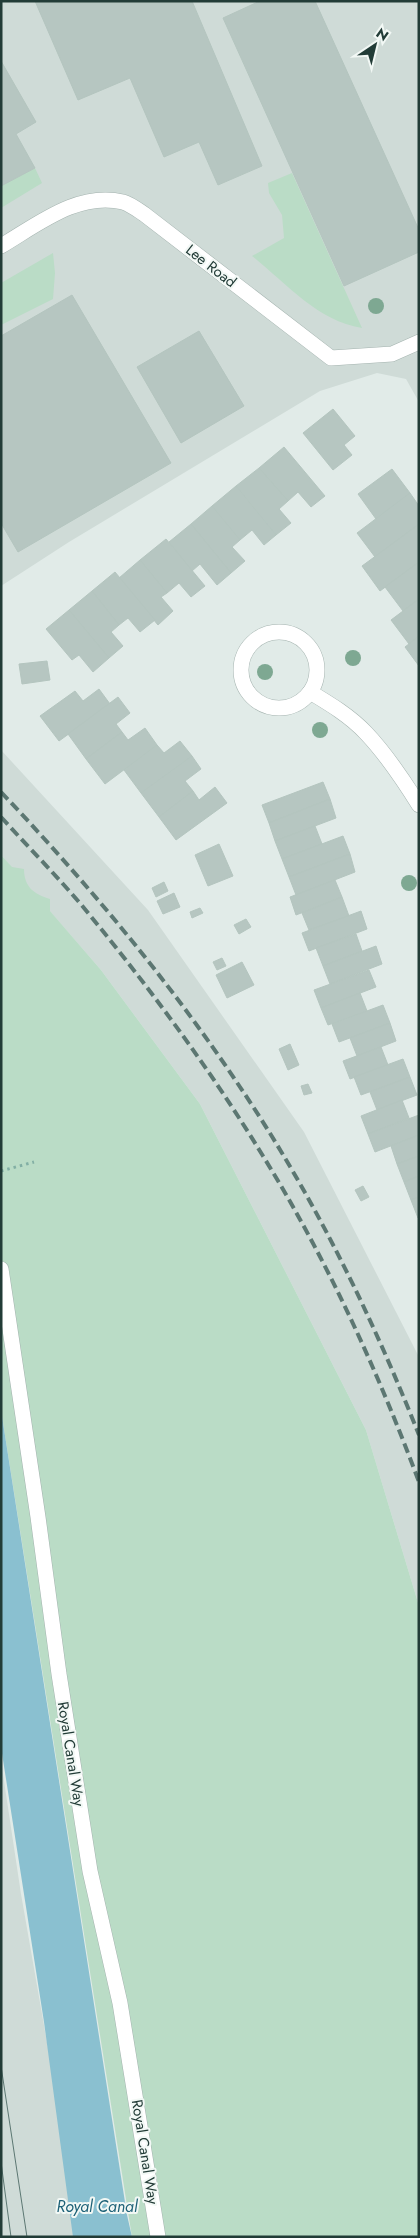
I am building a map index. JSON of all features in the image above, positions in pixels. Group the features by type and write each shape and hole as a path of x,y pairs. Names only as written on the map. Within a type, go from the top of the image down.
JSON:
{"street":[{"name":"Lee Road","path":"1,246 62,210 86,202 104,200 125,202 144,214 331,358 392,354 419,342"},
{"path":"275,632 287,632 309,646 315,656 317,669 316,681 310,692 301,701 284,707 265,705 255,699 247,689 242,677 242,664 245,653 253,642 275,632"},
{"path":"310,692 342,712 366,733 419,805"},
{"name":"Royal Canal Way","path":"1,1269 59,1674 88,1861 120,2003 158,2237"}],"path":[{"path":"1,1171 34,1162"}],"shaded area":[{"path":"1,1 419,1 419,402 406,379 377,373 320,391 69,542 1,586"},
{"path":"1,750 148,910 304,1132 419,1357 419,1606 366,1430 200,1104 101,970 1,855"},
{"path":"1,1761 21,1894 81,2237 1,2237"}],"green space":[{"path":"35,168 42,183 1,208 1,186"},
{"path":"292,173 362,328 331,318 316,309 252,256 284,238 282,215 269,193 268,183"},
{"path":"53,253 55,273 53,299 1,325 1,283"},
{"path":"1,855 12,867 24,869 26,881 31,889 39,895 50,899 50,911 101,970 200,1104 366,1430 419,1606 419,2237 132,2237 1,1410"}],"water":[{"name":"Royal Canal","path":"1,1410 132,2237 73,2237 44,2022 1,1747"}],"building":[{"path":"35,1 192,1 262,166 218,185 199,142 164,157 130,78 78,100"},
{"path":"260,1 315,1 419,230 419,252 344,286 223,18"},
{"path":"1,61 36,122 16,134 35,168 1,186"},
{"path":"72,295 171,463 18,552 1,523 1,336"},
{"path":"199,331 244,406 181,443 137,367"},
{"path":"333,409 355,436 344,445 352,455 333,470 303,433"},
{"path":"284,447 325,496 311,507 298,492 288,501 259,468"},
{"path":"259,468 288,501 279,509 291,523 276,535 236,486"},
{"path":"392,469 410,493 376,519 358,494"},
{"path":"236,486 276,535 264,545 252,530 240,540 212,506"},
{"path":"410,493 419,506 419,524 375,557 357,533"},
{"path":"212,506 240,540 232,547 245,561 231,573 191,524"},
{"path":"191,524 231,573 217,585 200,564 192,571 169,542"},
{"path":"418,525 419,562 380,591 362,566"},
{"path":"166,539 205,586 191,597 179,583 167,593 140,560"},
{"path":"140,560 167,593 161,597 173,611 158,625 119,578"},
{"path":"419,562 419,599 403,611 385,587"},
{"path":"115,572 155,620 140,632 128,618 119,625 92,591"},
{"path":"92,591 119,625 111,632 123,646 109,658 69,610"},
{"path":"419,599 419,636 409,644 391,620"},
{"path":"69,610 109,658 93,672 79,655 72,660 46,629"},
{"path":"419,636 419,666 405,647"},
{"path":"47,661 50,680 22,684 19,664"},
{"path":"99,689 110,704 59,741 40,716 75,691 83,701"},
{"path":"118,697 130,713 116,724 122,732 86,759 68,734"},
{"path":"145,728 157,745 105,784 86,759 122,732 128,740"},
{"path":"180,741 192,756 141,793 124,770 157,745 164,753"},
{"path":"192,756 201,769 185,781 193,791 159,817 141,793"},
{"path":"323,782 330,799 269,823 262,805"},
{"path":"215,787 227,803 176,840 159,817 193,791 199,800"},
{"path":"330,799 336,818 275,841 269,823"},
{"path":"315,826 322,844 282,859 275,841"},
{"path":"343,836 350,854 289,877 282,859"},
{"path":"219,844 233,876 208,886 195,855"},
{"path":"350,854 355,872 296,895 289,877"},
{"path":"335,880 342,897 296,915 290,897"},
{"path":"164,882 168,891 156,897 152,888"},
{"path":"174,893 180,907 163,914 157,901"},
{"path":"342,897 349,916 309,930 302,913"},
{"path":"200,908 203,913 192,918 190,912"},
{"path":"361,911 367,929 309,951 302,933"},
{"path":"246,919 251,927 239,934 234,925"},
{"path":"356,934 362,951 323,966 316,948"},
{"path":"376,946 382,964 330,984 323,966"},
{"path":"222,958 226,966 217,970 213,962"},
{"path":"242,962 254,985 227,998 216,975"},
{"path":"369,970 376,987 321,1008 314,990"},
{"path":"360,993 367,1011 328,1025 321,1008"},
{"path":"383,1005 390,1023 339,1042 332,1024"},
{"path":"390,1023 396,1041 357,1056 350,1038"},
{"path":"290,1044 299,1065 288,1070 279,1049"},
{"path":"381,1047 388,1065 350,1079 343,1061"},
{"path":"403,1059 410,1077 361,1095 354,1077"},
{"path":"410,1077 417,1095 377,1110 370,1092"},
{"path":"308,1084 312,1093 304,1095 301,1086"},
{"path":"402,1100 409,1118 368,1134 361,1116"},
{"path":"419,1115 419,1135 375,1152 368,1134"},
{"path":"419,1135 419,1156 397,1164 391,1146"},
{"path":"419,1156 419,1176 404,1182 397,1164"},
{"path":"419,1176 419,1197 411,1200 404,1182"},
{"path":"363,1186 369,1197 361,1201 355,1190"},
{"path":"419,1197 419,1217 418,1218 411,1200"}],"tram line":[{"path":"1,2066 27,2237"},
{"path":"1,2162 11,2237"}],"railway":[{"path":"1,792 65,862 157,972 213,1048 267,1128 316,1213 361,1300 419,1435"},
{"path":"1,817 74,896 132,968 178,1029 243,1124 286,1195 329,1274 368,1356 419,1482"}]}
